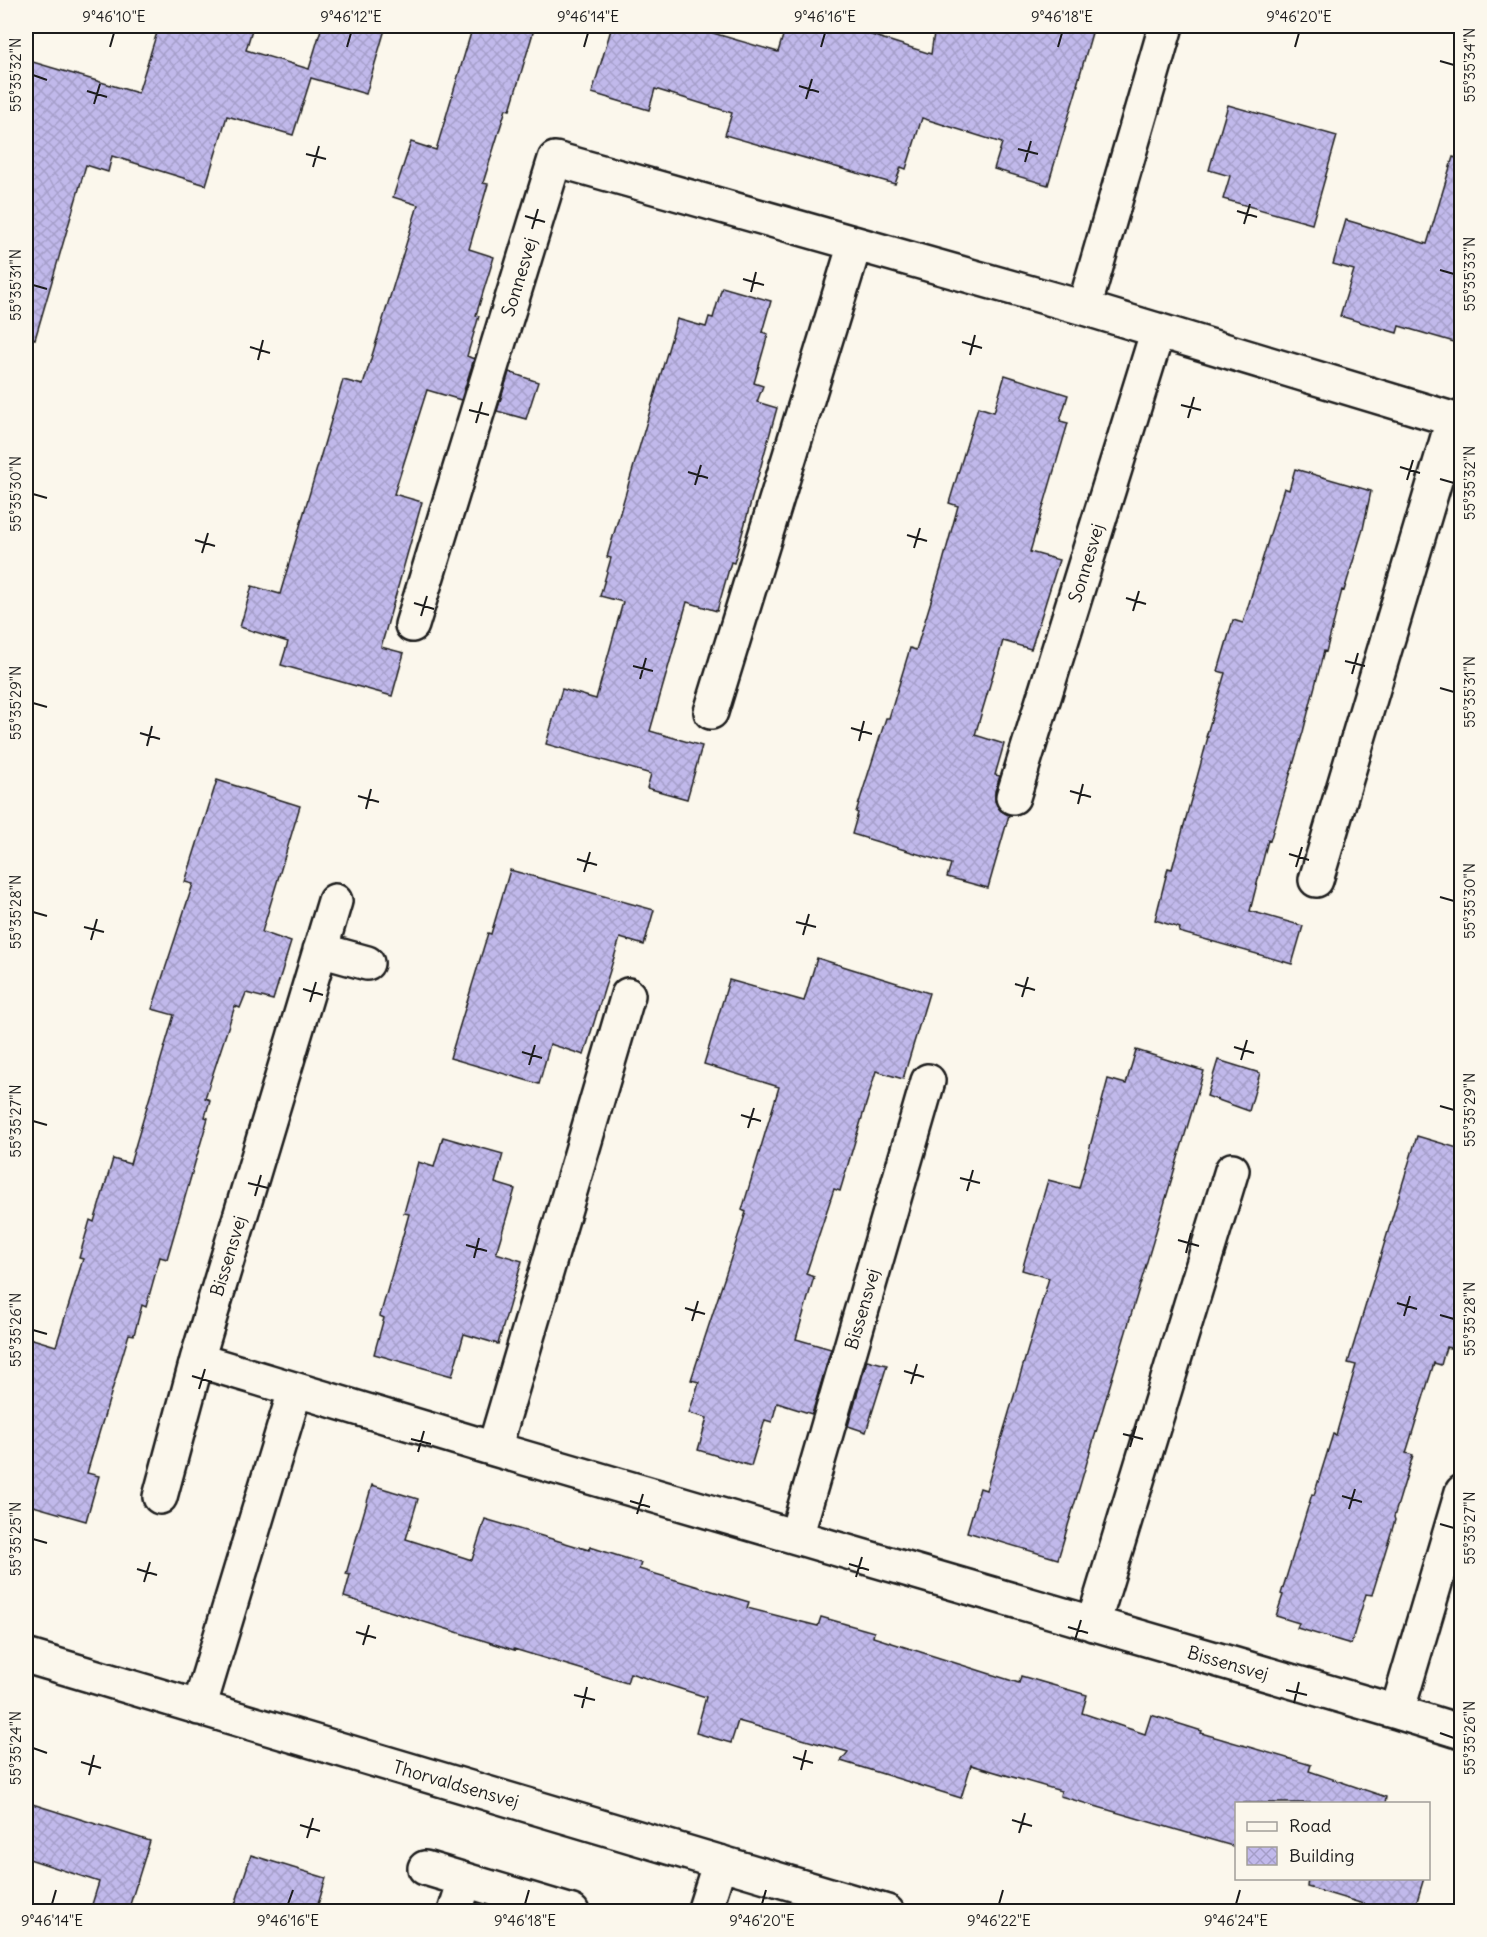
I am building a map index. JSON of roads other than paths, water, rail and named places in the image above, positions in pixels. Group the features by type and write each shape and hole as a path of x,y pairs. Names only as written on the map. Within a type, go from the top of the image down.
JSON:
{"street":[{"path":"1084,308 1166,26"},
{"name":"Sonnesvej","path":"412,625 555,159 855,243 1084,308 1457,421 1316,880"},
{"path":"711,712 855,243"},
{"name":"Sonnesvej","path":"1013,797 1158,330"},
{"name":"Bissensvej","path":"335,901 197,1360 295,1391 1461,1732"},
{"path":"320,950 367,963"},
{"path":"494,1449 628,994"},
{"name":"Bissensvej","path":"796,1537 928,1081"},
{"path":"1094,1624 1232,1170"},
{"path":"160,1497 197,1360"},
{"path":"199,1708 295,1391"},
{"path":"1397,1712 1461,1492"},
{"name":"Thorvaldsensvej","path":"26,1656 888,1911"},
{"path":"704,1911 720,1862"},
{"path":"425,1868 572,1911"},
{"path":"455,1911 465,1880"}]}
